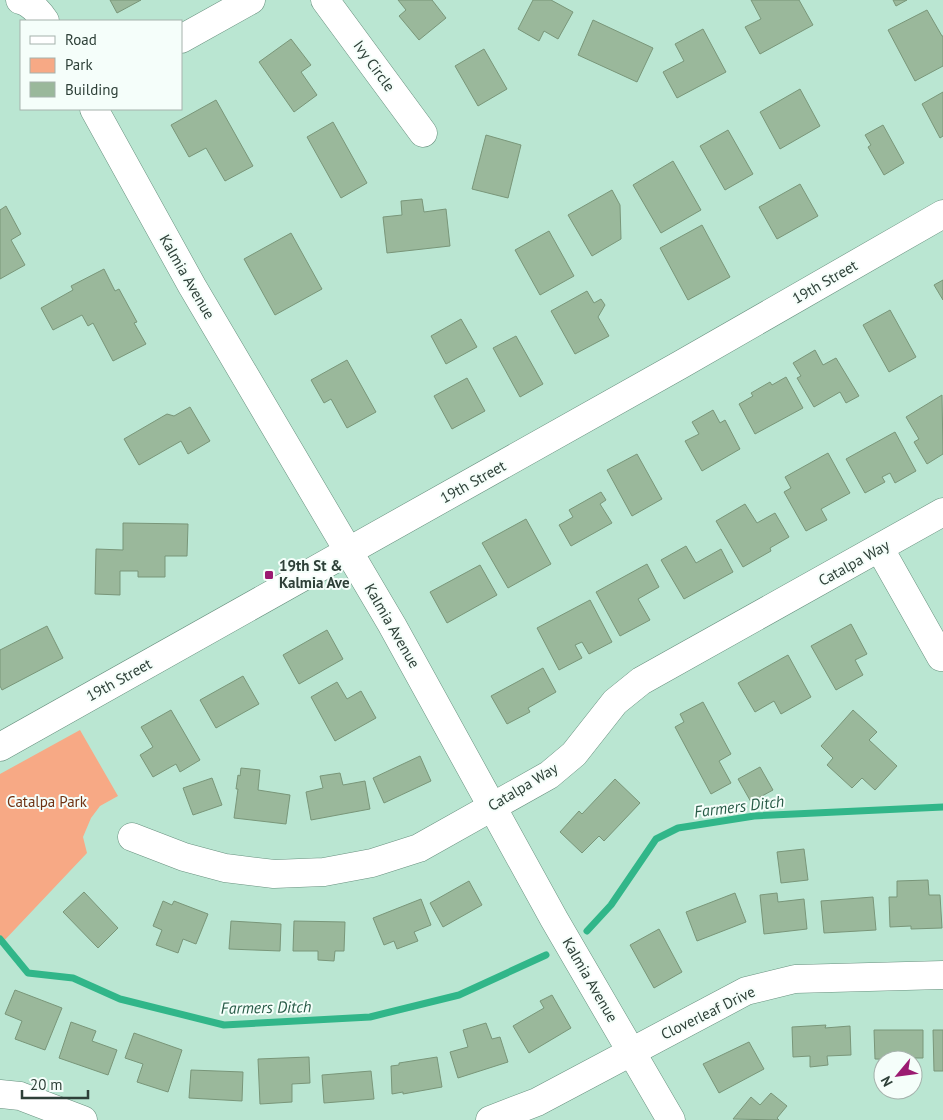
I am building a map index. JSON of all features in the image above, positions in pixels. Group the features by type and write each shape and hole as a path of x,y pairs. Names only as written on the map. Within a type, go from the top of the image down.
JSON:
{"street":[{"path":"24,0 44,20"},
{"path":"182,38 251,0"},
{"name":"Ivy Circle","path":"326,0 423,133"},
{"name":"Kalmia Avenue","path":"95,110 192,286 392,625 550,910 671,1120"},
{"name":"19th Street","path":"0,747 680,365 943,214"},
{"name":"Catalpa Way","path":"132,836 184,857 225,868 274,874 324,872 372,863 418,848 549,775 574,754 615,702 641,681 880,549 943,512"},
{"path":"880,549 941,657"},
{"name":"Cloverleaf Drive","path":"490,1120 537,1102 746,991 796,979 943,975"},
{"path":"0,1094 20,1096 83,1120"}],"green space":[{"name":"Catalpa Park","path":"80,730 118,796 100,806 91,818 83,837 87,853 0,945 0,774"}],"building":[{"path":"110,0 141,0 117,13"},
{"path":"398,0 432,0 446,18 419,40 399,16 406,10"},
{"path":"533,0 551,0 573,12 558,39 544,31 539,41 518,29"},
{"path":"751,0 799,0 813,25 760,54 745,27 761,19"},
{"path":"893,0 907,0 896,6"},
{"path":"927,10 943,36 943,66 915,81 888,30"},
{"path":"593,20 653,48 637,82 578,55"},
{"path":"703,29 726,72 677,98 663,72 684,61 675,44"},
{"path":"291,39 311,65 301,72 317,95 294,112 259,62"},
{"path":"484,49 507,89 478,106 455,66"},
{"path":"800,89 820,126 780,149 760,112"},
{"path":"943,92 943,136 940,138 922,104"},
{"path":"216,100 253,166 225,181 206,148 189,157 171,125"},
{"path":"333,122 367,183 341,198 307,137"},
{"path":"883,125 904,163 884,175 868,147 871,145 865,135"},
{"path":"728,130 753,174 725,190 700,146"},
{"path":"486,135 521,145 508,198 472,189"},
{"path":"673,161 701,210 661,233 633,185"},
{"path":"800,184 818,216 777,239 759,207"},
{"path":"612,190 620,205 621,239 592,256 568,215"},
{"path":"422,199 424,212 446,209 450,246 387,253 383,217 402,215 401,201"},
{"path":"6,206 21,234 11,240 25,265 0,279 0,210"},
{"path":"702,225 730,277 688,300 660,248"},
{"path":"549,231 574,276 540,295 515,250"},
{"path":"291,233 322,289 275,315 244,259"},
{"path":"104,269 115,291 119,289 137,322 134,323 146,344 113,361 93,323 88,326 82,315 53,330 41,308 73,290 71,286"},
{"path":"943,280 943,300 934,285"},
{"path":"587,291 594,303 601,299 605,305 598,317 609,336 575,354 551,311"},
{"path":"890,310 916,357 889,372 863,325"},
{"path":"461,319 477,347 446,364 431,336"},
{"path":"516,336 543,384 520,397 493,348"},
{"path":"815,350 823,365 836,358 859,396 846,403 840,392 814,407 797,378 801,376 793,363"},
{"path":"347,360 376,412 347,428 331,399 324,403 311,380"},
{"path":"786,377 803,408 755,434 739,404 753,396 751,393 770,382 772,385"},
{"path":"467,378 485,411 452,429 434,396"},
{"path":"942,395 943,454 927,464 914,442 919,439 906,417"},
{"path":"190,407 210,441 188,454 181,441 139,465 124,439 167,414 174,416"},
{"path":"713,410 720,423 725,420 740,449 702,471 685,441 699,434 692,422"},
{"path":"895,432 916,471 895,483 890,473 882,477 885,482 865,493 846,459"},
{"path":"828,453 850,493 821,509 827,520 806,531 784,492 791,488 785,477"},
{"path":"637,454 662,499 632,516 607,470"},
{"path":"601,492 606,500 600,504 612,523 571,546 559,525 573,517 569,510"},
{"path":"745,504 757,523 775,513 789,537 770,548 771,551 743,567 716,521"},
{"path":"526,519 551,564 508,588 482,543"},
{"path":"123,523 188,524 187,556 165,556 165,577 138,577 138,571 120,571 120,595 95,594 96,549 123,550"},
{"path":"686,546 696,563 721,549 733,572 684,599 661,560"},
{"path":"647,564 659,587 638,599 650,620 620,636 596,592"},
{"path":"480,565 497,595 447,623 430,592"},
{"path":"590,600 612,642 589,654 582,642 575,645 582,658 559,670 537,628"},
{"path":"851,624 867,654 855,660 863,675 836,690 811,646"},
{"path":"47,626 63,658 2,690 0,686 0,650"},
{"path":"327,630 343,659 299,684 283,655"},
{"path":"788,655 811,697 781,714 774,701 755,712 738,683"},
{"path":"543,668 556,692 528,708 530,712 507,724 491,696"},
{"path":"243,676 259,704 216,728 200,700"},
{"path":"337,682 347,699 361,691 376,718 335,741 311,697"},
{"path":"703,702 731,754 719,761 731,783 711,794 675,727 684,722 680,714"},
{"path":"171,710 200,760 180,772 176,764 153,777 140,755 153,747 141,727"},
{"path":"853,710 877,732 869,740 897,766 875,790 862,778 852,788 827,765 833,758 821,746"},
{"path":"420,756 431,781 384,803 373,778"},
{"path":"760,767 773,790 751,802 738,779"},
{"path":"241,768 260,770 258,790 290,795 286,824 234,818 238,789 236,789"},
{"path":"340,773 343,785 365,781 370,809 311,820 306,792 323,788 320,776"},
{"path":"212,778 222,805 193,815 183,788"},
{"path":"615,779 640,803 604,841 599,836 582,853 560,832 579,811 582,814"},
{"path":"804,849 808,880 781,883 777,852"},
{"path":"928,880 929,895 940,895 942,928 911,929 911,926 890,927 889,897 897,897 897,881"},
{"path":"469,881 482,905 443,927 430,903"},
{"path":"84,892 118,928 98,948 63,912"},
{"path":"735,893 746,922 697,941 686,912"},
{"path":"777,893 778,902 804,899 807,929 764,934 760,895"},
{"path":"873,897 876,930 824,933 821,901"},
{"path":"421,899 431,925 414,932 418,941 397,949 394,941 384,945 373,918"},
{"path":"163,901 172,905 174,901 208,914 196,944 183,939 178,953 156,945 162,930 153,926"},
{"path":"231,921 281,924 280,951 229,949"},
{"path":"294,921 345,922 344,951 335,951 334,961 318,960 318,951 293,951"},
{"path":"659,929 682,972 654,988 630,945"},
{"path":"15,990 62,1008 45,1050 15,1039 22,1021 5,1014"},
{"path":"552,995 571,1028 529,1053 513,1026 544,1008 540,1001"},
{"path":"71,1022 96,1031 92,1041 117,1050 108,1075 59,1058"},
{"path":"486,1023 492,1039 500,1037 508,1062 458,1078 450,1052 468,1047 463,1030"},
{"path":"826,1025 825,1028 850,1026 851,1055 827,1056 828,1065 810,1067 810,1056 793,1057 792,1027"},
{"path":"874,1030 923,1030 923,1050 875,1050"},
{"path":"933,1030 943,1030 943,1071 934,1071"},
{"path":"134,1033 182,1050 168,1092 137,1082 143,1064 125,1058"},
{"path":"749,1042 764,1069 719,1093 703,1064"},
{"path":"309,1057 310,1083 292,1084 292,1102 260,1104 258,1059"},
{"path":"437,1057 442,1087 403,1094 403,1092 392,1094 391,1066"},
{"path":"191,1070 243,1072 242,1101 189,1098"},
{"path":"371,1071 374,1099 324,1103 322,1075"},
{"path":"771,1093 787,1106 777,1118 779,1120 733,1119 751,1097 760,1105"}],"waterway":[{"name":"Farmers Ditch","path":"587,931 611,905 656,839 678,828 754,816 943,807"},
{"name":"Farmers Ditch","path":"0,939 28,973 73,978 120,999 224,1025 370,1017 459,995 546,955"}],"place":[{"name":"19th St & Kalmia Ave","path":"269,575"}]}
